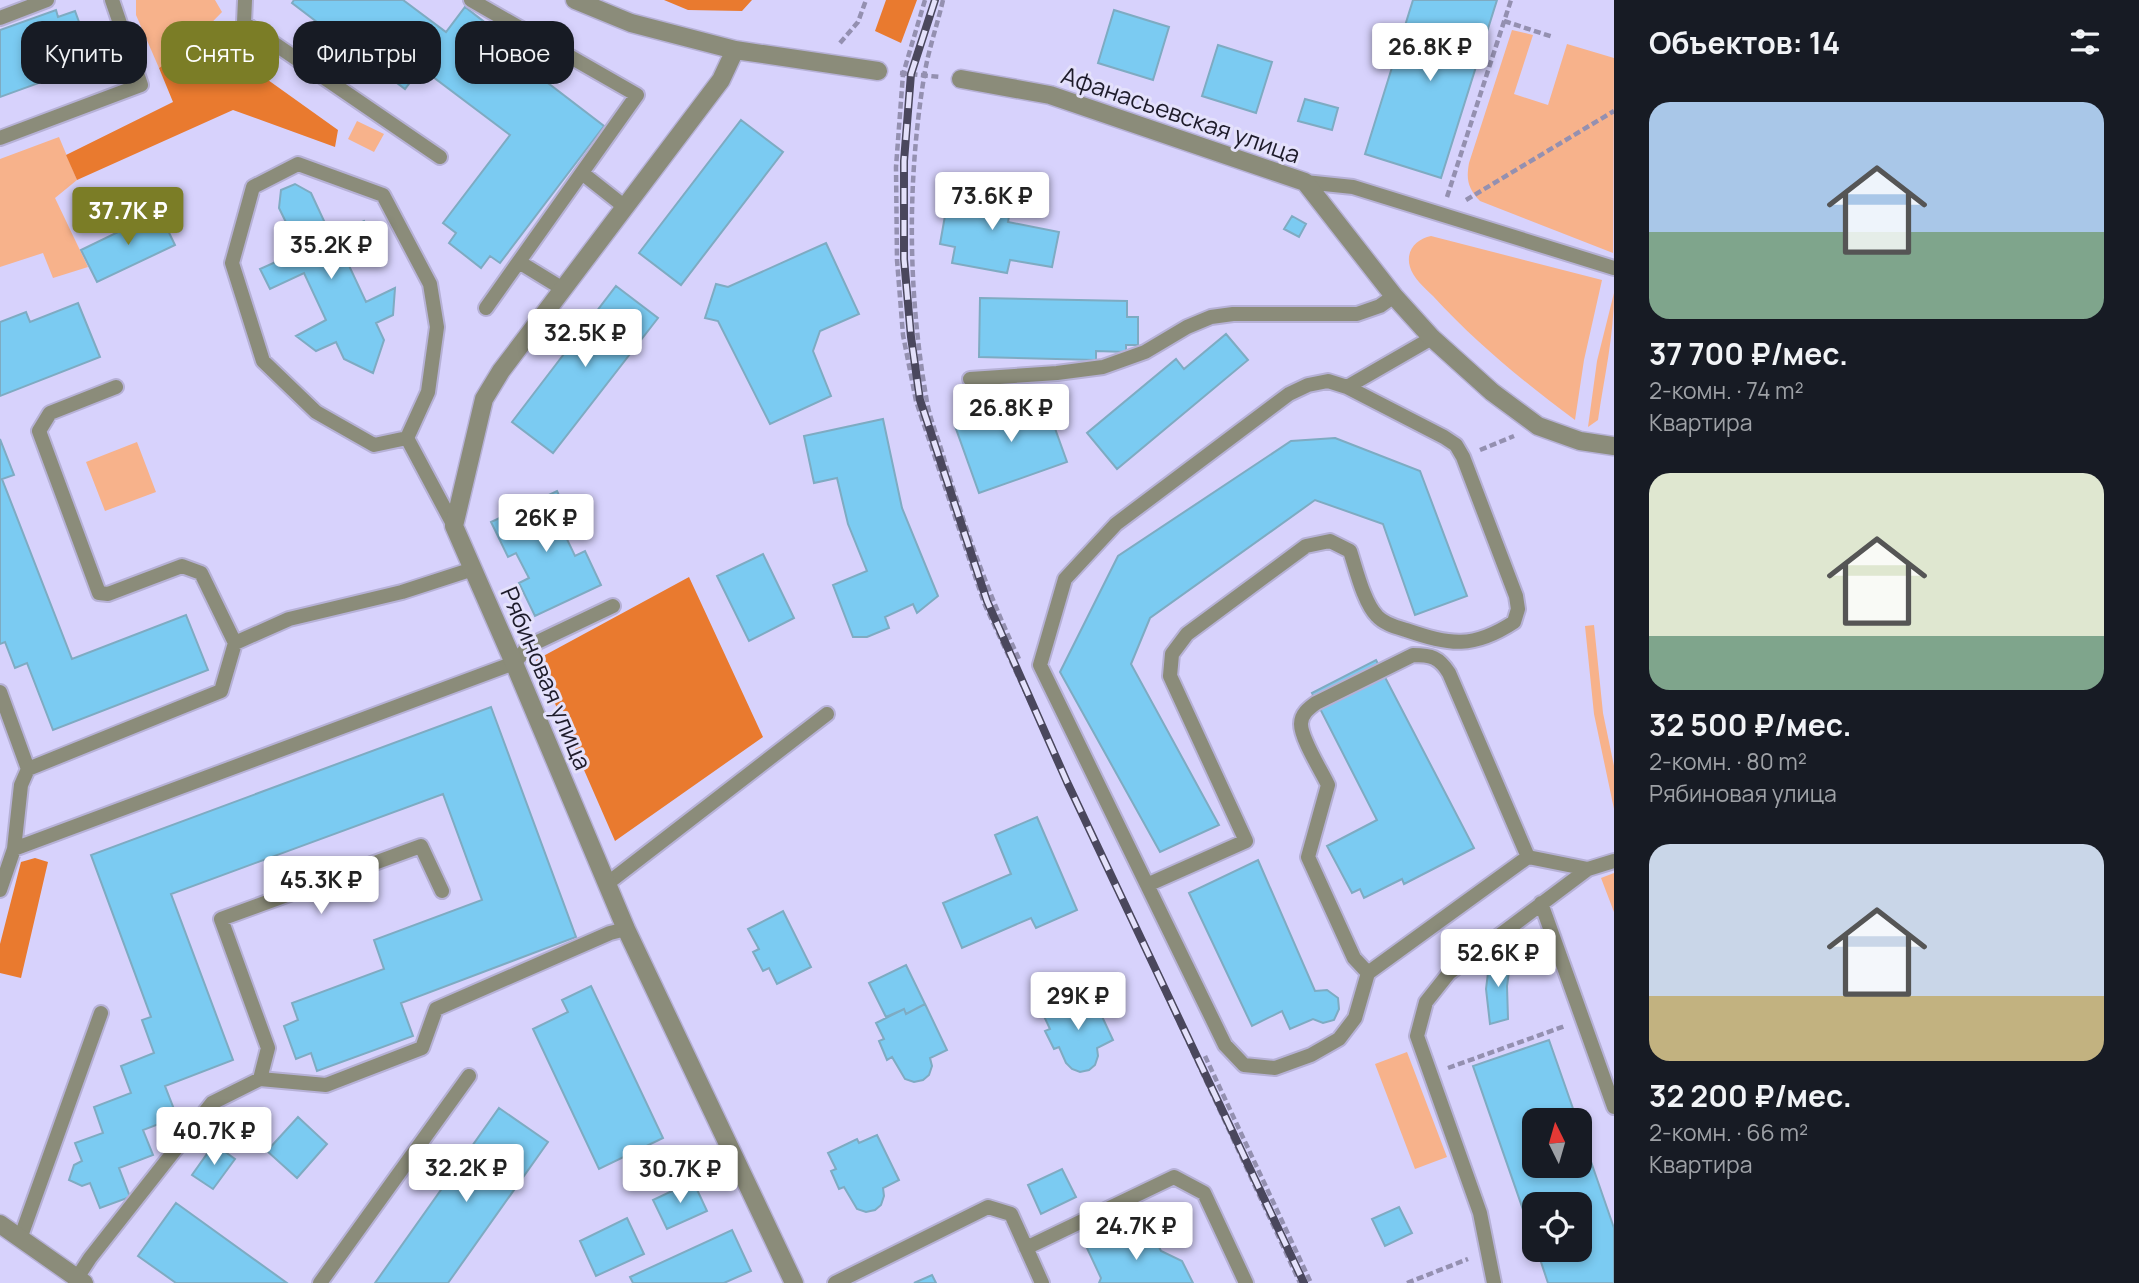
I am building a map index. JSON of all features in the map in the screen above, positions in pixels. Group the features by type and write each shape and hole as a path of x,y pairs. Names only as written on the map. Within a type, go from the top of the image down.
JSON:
{"street":[{"path":"575,0 632,23 735,50 878,71"},
{"path":"454,526 484,399 501,371 722,79 735,50"},
{"name":"Афанасьевская улица","path":"961,79 1050,95 1305,182 1394,296 1432,338 1492,392 1538,426 1580,441 1614,446"},
{"name":"Рябиновая улица","path":"454,526 626,929 794,1283"},
{"path":"0,1224 80,1281"}],"lane":[{"path":"0,18 47,0"},
{"path":"0,138 141,85 112,0"},
{"path":"246,0 244,23 440,157"},
{"path":"471,0 637,95 486,308"},
{"path":"298,164 383,195 430,284 438,327 428,393 407,438 374,445 316,412 263,361 232,263 253,187 298,164"},
{"path":"582,173 625,207"},
{"path":"1305,182 1353,187 1614,268"},
{"path":"519,262 563,289"},
{"path":"971,379 1103,367 1145,352 1187,327 1211,317 1233,314 1357,314 1380,306 1394,296"},
{"path":"1347,387 1432,338"},
{"path":"1147,885 1246,841 1170,676 1172,654 1186,634 1306,546 1330,541 1350,551 1368,602 1377,616 1388,624 1454,643 1474,641 1514,622 1518,610 1516,596 1456,445 1444,436 1347,387 1328,381 1308,385 1289,394 1116,524 1065,579 1040,665 1147,885 1225,1045 1244,1065 1275,1068 1311,1055 1339,1039 1355,1018 1367,973 1528,857 1588,869"},
{"path":"28,769 221,691 235,643 201,573 181,566 108,594 99,593 39,431 50,413 116,387"},
{"path":"407,438 454,526"},
{"path":"235,643 289,620 402,592 473,569"},
{"path":"13,849 514,663 529,646 613,606"},
{"path":"1430,654 1436,640"},
{"path":"1367,973 1354,958 1308,857 1328,785 1300,723 1305,711 1316,703 1413,655 1430,654 1442,662 1528,857"},
{"path":"0,692 28,769 21,785 13,849 0,890"},
{"path":"608,883 827,714"},
{"path":"260,1079 268,1048 221,919 421,846 442,891"},
{"path":"1494,1283 1480,1213 1417,1036 1426,1002 1449,973 1541,903 1588,869 1614,861"},
{"path":"1541,903 1614,1107"},
{"path":"80,1281 90,1258 212,1103 260,1079 326,1085 422,1048 436,1009 610,933 626,929"},
{"path":"1500,957 1503,933"},
{"path":"20,1239 27,1213 101,1013"},
{"path":"320,1283 469,1076"},
{"path":"1026,1248 1174,1177 1204,1194 1246,1283"},
{"path":"835,1283 988,1207 1011,1214 1042,1283"}],"path":[{"path":"822,63 858,22 866,0"},
{"path":"1441,214 1511,0"},
{"path":"1504,21 1553,37"},
{"path":"878,71 961,79"},
{"path":"1441,214 1614,111"},
{"path":"1463,457 1538,426"},
{"path":"1431,1074 1582,1019"},
{"path":"1407,1283 1488,1251"}],"shaded area":[{"path":"136,0 215,0 222,12 213,21 161,21 159,68 147,40 147,21 139,21"},
{"path":"664,0 752,0 742,11 688,10"},
{"path":"886,0 917,0 901,43 875,31"},
{"path":"1512,30 1533,35 1514,94 1548,105 1567,44 1614,58 1613,253 1480,201 1470,188 1469,163"},
{"path":"166,84 274,84 338,130 335,147 233,110 77,180 66,155 173,102"},
{"path":"357,121 384,134 374,152 348,139"},
{"path":"59,137 77,180 55,198 88,267 53,278 43,253 0,267 0,159"},
{"path":"1431,236 1602,280 1584,360 1575,420 1483,346 1416,279 1410,267 1409,255 1413,246"},
{"path":"1614,293 1611,341 1598,420 1588,427 1597,361"},
{"path":"137,442 156,492 105,511 86,462"},
{"path":"689,577 763,737 615,841 536,660"},
{"path":"1594,625 1603,713 1614,766 1614,809 1594,714 1585,626"},
{"path":"35,858 48,862 21,978 0,973 0,944 21,862"},
{"path":"1614,873 1614,912 1601,878"},
{"path":"1407,1052 1447,1157 1415,1169 1375,1064"}],"building":[{"path":"294,0 403,0 431,21 316,21 292,3"},
{"path":"1413,0 1497,0 1441,178 1365,154"},
{"path":"465,7 483,21 455,21 455,84 549,84 604,126 500,263 490,256 481,268 449,243 456,233 443,223 510,135 441,83 441,28 446,32"},
{"path":"56,10 58,17 75,11 79,21 25,21"},
{"path":"1114,10 1169,27 1153,80 1098,63"},
{"path":"21,22 21,84 36,84 0,97 0,30"},
{"path":"1218,45 1272,62 1256,113 1202,96"},
{"path":"1305,99 1338,108 1332,130 1298,121"},
{"path":"741,120 783,152 681,285 639,253"},
{"path":"951,182 1013,194 1008,222 1059,232 1052,267 1010,260 1007,273 952,263 955,247 940,244"},
{"path":"295,184 311,193 331,236 364,221 373,241 344,255 366,302 395,288 393,315 376,323 384,340 373,373 344,359 336,342 316,351 296,336 326,320 304,273 270,289 260,269 300,251 279,208 281,190"},
{"path":"159,212 175,245 97,282 81,250"},
{"path":"1292,216 1306,224 1299,237 1284,229"},
{"path":"826,243 859,314 820,331 813,351 831,396 770,424 718,321 705,318 716,284 728,287"},
{"path":"616,286 658,318 553,453 512,422"},
{"path":"980,298 1127,301 1127,317 1138,317 1138,345 1126,345 1126,352 1096,351 1096,360 979,357"},
{"path":"78,303 100,357 0,396 0,322 26,312 30,322"},
{"path":"1226,334 1248,360 1117,469 1087,433 1176,359 1184,369"},
{"path":"1043,395 1067,462 979,493 955,426"},
{"path":"883,419 902,508 938,596 917,613 913,604 885,617 889,628 867,637 853,637 833,585 867,571 848,524 837,478 814,483 804,436"},
{"path":"1335,438 1420,471 1467,596 1415,615 1383,524 1315,500 1150,618 1131,664 1219,825 1160,852 1060,672 1118,556 1291,441"},
{"path":"0,439 14,475 2,479 72,659 186,615 208,670 53,730 27,663 15,668 5,642 0,644"},
{"path":"557,491 573,526 563,531 575,556 585,551 601,585 535,616 519,583 529,578 516,553 508,557 491,522"},
{"path":"763,554 794,618 749,641 717,576"},
{"path":"1376,660 1474,848 1404,884 1402,879 1364,898 1360,889 1352,893 1327,846 1377,820 1312,693"},
{"path":"491,707 576,937 401,1003 413,1036 317,1071 311,1053 296,1059 284,1026 298,1020 292,1003 384,969 374,940 482,900 443,794 171,894 233,1060 165,1086 177,1117 143,1130 153,1155 119,1168 130,1197 100,1208 90,1183 82,1186 69,1180 74,1165 82,1161 75,1143 103,1133 94,1107 131,1093 121,1066 154,1053 142,1020 151,1017 91,855"},
{"path":"1037,817 1077,910 1036,928 1031,918 962,948 943,903 1011,874 995,835"},
{"path":"1258,860 1315,991 1327,990 1338,998 1339,1009 1334,1020 1323,1023 1313,1019 1290,1029 1282,1011 1252,1026 1189,893"},
{"path":"783,911 811,967 777,984 769,968 763,971 753,952 759,949 748,929"},
{"path":"1490,957 1511,958 1507,986 1508,1019 1490,1024 1486,989"},
{"path":"906,965 925,1004 906,1014 904,1009 886,1017 869,983"},
{"path":"591,986 663,1138 599,1169 533,1029 568,1012 562,1000"},
{"path":"1092,995 1113,1040 1097,1048 1095,1065 1080,1072 1066,1063 1059,1047 1054,1049 1045,1031 1050,1029 1042,1012 1071,999 1073,1003"},
{"path":"925,1004 947,1050 930,1058 932,1066 929,1075 914,1082 905,1079 892,1057 887,1060 879,1041 884,1039 876,1023 904,1009 906,1014"},
{"path":"1549,1040 1573,1108 1522,1108 1522,1178 1592,1178 1592,1165 1614,1228 1614,1283 1548,1283 1541,1262 1592,1262 1592,1192 1522,1192 1522,1207 1473,1066"},
{"path":"499,1108 548,1142 448,1283 375,1283"},
{"path":"298,1117 327,1144 297,1178 267,1151"},
{"path":"877,1135 899,1180 883,1188 881,1205 866,1212 857,1209 844,1187 839,1189 831,1171 836,1169 828,1153 857,1139 859,1143"},
{"path":"214,1144 235,1159 213,1189 192,1175"},
{"path":"1062,1169 1076,1197 1041,1214 1028,1185"},
{"path":"693,1181 707,1211 667,1229 653,1200"},
{"path":"176,1203 287,1283 176,1283 138,1256"},
{"path":"1399,1207 1412,1233 1385,1246 1372,1219"},
{"path":"627,1218 644,1254 596,1276 580,1241"},
{"path":"732,1230 751,1271 724,1283 633,1283 630,1277"},
{"path":"1119,1231 1125,1245 1152,1233 1161,1251 1182,1261 1193,1283 1099,1283 1101,1278 1086,1246"},
{"path":"932,1275 936,1283 914,1283"}],"railway":[{"path":"935,0 911,74 904,161 904,259 920,400 987,601 1067,782 1304,1283"}]}
